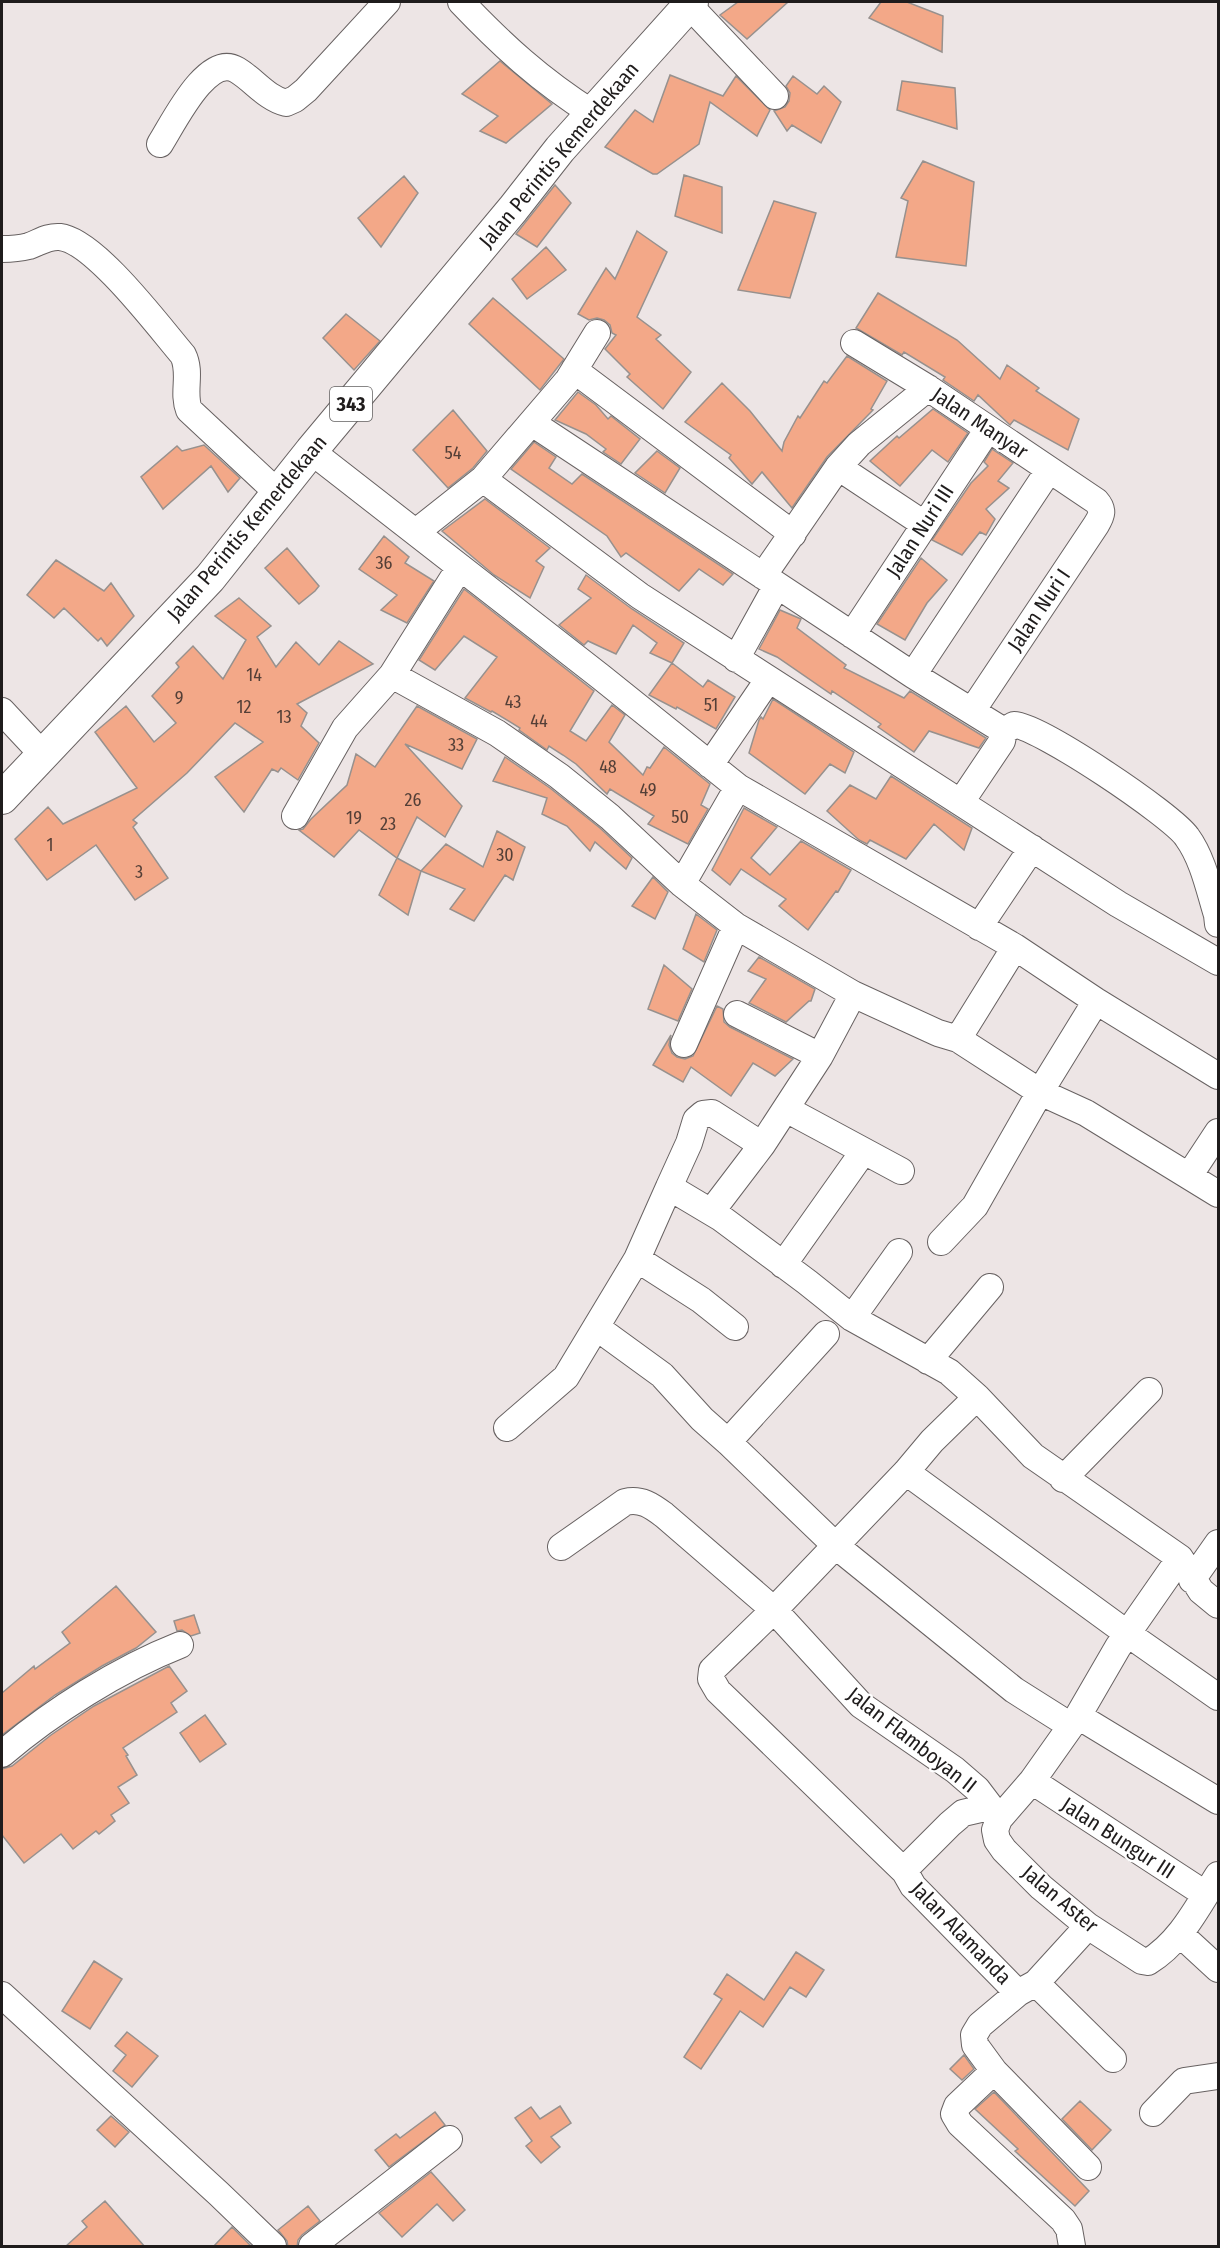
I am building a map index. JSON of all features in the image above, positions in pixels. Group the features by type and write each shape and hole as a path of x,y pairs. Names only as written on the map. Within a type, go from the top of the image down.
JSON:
{"main road":[{"name":"Jalan Perintis Kemerdekaan","path":"2,798 210,578 311,451 513,209 560,149 689,2"}],"street":[{"path":"160,144 190,96 210,72 222,67 236,69 276,100 286,103 306,90 387,2"},
{"path":"461,2 505,48 557,91 592,113"},
{"path":"689,2 775,96"},
{"path":"2,249 28,246 46,238 57,237 68,238 90,251 183,355 188,365 186,401 189,411 278,493"},
{"path":"416,532 483,479 574,370 597,333"},
{"name":"Jalan Manyar","path":"854,343 928,388 1096,501 1102,508"},
{"path":"574,370 794,534"},
{"path":"736,659 770,581 794,534 838,467 859,444 928,388"},
{"path":"532,423 913,675 1004,731"},
{"name":"Jalan Nuri III","path":"852,635 988,429"},
{"path":"311,451 601,676 738,788 1015,947 1096,1001 1218,1076"},
{"path":"838,467 924,524"},
{"path":"913,675 1049,470"},
{"path":"483,479 640,596 1118,904 1218,962"},
{"name":"Jalan Nuri I","path":"972,711 1096,525 1102,508"},
{"path":"295,816 345,728 392,675 460,567"},
{"path":"392,675 497,733 559,776 610,817 682,885 736,926 853,994 938,1033 958,1039 1040,1092 1086,1113 1218,1194"},
{"path":"710,765 768,680"},
{"path":"2,711 43,755"},
{"path":"961,802 1002,741 1004,731 1014,725 1019,725 1054,742 1175,824 1187,836 1197,854 1218,924"},
{"path":"682,885 738,788"},
{"path":"979,927 1032,848"},
{"path":"684,1044 736,926"},
{"path":"958,1039 1015,947"},
{"path":"711,1212 786,1109 820,1056 853,994"},
{"path":"941,1242 975,1206 1040,1092 1096,1001"},
{"path":"737,1014 820,1056"},
{"path":"786,1109 901,1171"},
{"path":"507,1428 566,1377 637,1259 696,1120 703,1114 712,1113 762,1145"},
{"path":"1189,1176 1218,1132"},
{"path":"783,1265 863,1152"},
{"path":"669,1187 711,1212 852,1318 949,1372 977,1397 1033,1456 1186,1569 1201,1591 1218,1605"},
{"path":"852,1318 899,1252"},
{"path":"637,1259 701,1300 735,1328"},
{"path":"928,1361 990,1287"},
{"path":"596,1327 662,1375 702,1419 836,1546 1014,1690 1218,1801"},
{"path":"728,1442 826,1334"},
{"path":"1063,1479 1149,1391"},
{"path":"774,1610 906,1472 932,1441 977,1397"},
{"path":"906,1472 1218,1697"},
{"name":"Jalan Flamboyan II","path":"561,1548 625,1502 642,1502 664,1515 774,1610 861,1705 955,1770 977,1789 994,1813"},
{"path":"905,1872 963,1813 994,1813 1032,1781 1074,1721 1128,1634 1186,1569 1218,1543"},
{"name":"Jalan Alamanda","path":"774,1610 712,1670 711,1679 718,1691 905,1872 913,1886 1027,1988 1113,2059"},
{"path":"2,1754 55,1712 153,1655 180,1645"},
{"name":"Jalan Bungur III","path":"1032,1781 1212,1885"},
{"name":"Jalan Aster","path":"994,1813 997,1840 1004,1850 1041,1887 1088,1926 1142,1961 1148,1962 1180,1934"},
{"path":"1212,1885 1180,1934 1218,1969"},
{"path":"1088,1926 1027,1988 980,2025 974,2035 975,2045 994,2071 1088,2167"},
{"path":"2,1995 219,2194 273,2247"},
{"path":"994,2071 957,2106 954,2114 960,2124 1063,2220 1069,2229 1072,2247"},
{"path":"1153,2113 1184,2081 1218,2076"},
{"path":"312,2247 449,2139"}],"building":[{"path":"738,2 788,2 747,39 720,15"},
{"path":"881,2 907,2 943,16 942,52 869,18"},
{"path":"500,61 552,104 506,143 480,131 498,116 462,94"},
{"path":"670,75 723,96 736,76 770,110 757,136 710,102 699,144 657,174 653,174 605,147 635,110 653,122"},
{"path":"793,76 817,94 824,86 841,102 821,143 792,125 787,131 774,111 785,107 789,101 790,93 786,86"},
{"path":"902,81 955,88 957,129 897,110"},
{"path":"923,161 974,182 966,266 896,257 908,201 901,198"},
{"path":"684,175 722,187 722,233 675,216"},
{"path":"404,176 418,193 381,247 358,218"},
{"path":"555,185 571,203 537,247 516,234"},
{"path":"774,201 816,213 790,298 738,290"},
{"path":"637,231 667,252 637,317 661,335 656,339 691,372 663,409 627,377 630,374 605,349 616,335 612,333 610,325 604,320 597,318 589,320 578,314 606,268 615,279"},
{"path":"546,247 566,270 527,299 512,279"},
{"path":"878,293 957,340 1000,379 1007,365 1039,388 1036,391 1079,419 1068,450 1014,420 1010,425 978,395 974,401 943,380 945,377 904,352 902,355 856,328"},
{"path":"493,298 564,359 540,390 469,324"},
{"path":"346,314 380,341 354,370 323,338"},
{"path":"847,356 887,381 871,409 873,410 827,457 792,508 762,472 752,484 729,458 731,455 685,422 722,383 750,411 782,451 784,442 798,416 800,418 824,381 827,383"},
{"path":"578,392 596,405 608,419 611,416 640,439 621,464 603,452 606,449 586,434 555,420"},
{"path":"933,409 968,433 948,462 932,450 900,486 870,461 897,436 899,438"},
{"path":"453,410 487,451 473,468 448,488 413,450"},
{"path":"534,442 556,457 549,468 572,484 582,474 733,574 723,585 699,569 679,591 626,553 621,557 607,536 511,469"},
{"path":"204,445 240,478 228,492 211,466 163,509 141,477 177,446 182,451"},
{"path":"992,449 1013,463 998,481 1009,488 986,509 995,519 986,535 980,532 962,555 932,540 971,483 988,466 984,462"},
{"path":"657,451 680,468 665,493 635,473"},
{"path":"485,499 550,548 536,561 544,567 530,598 494,575 442,531"},
{"path":"384,536 409,557 405,563 434,581 407,623 381,610 397,595 359,569"},
{"path":"287,548 319,586 299,604 265,568"},
{"path":"921,558 947,580 927,603 905,640 877,624"},
{"path":"56,560 104,591 111,583 134,616 107,646 101,638 98,641 64,608 54,618 27,595"},
{"path":"586,575 684,643 672,663 650,653 657,643 633,625 616,654 588,641 584,645 559,625 591,598 578,589"},
{"path":"464,589 594,691 570,731 586,741 612,705 625,715 609,742 643,775 664,747 710,784 701,805 708,809 688,844 648,824 654,816 610,789 607,794 576,764 563,755 549,746 547,750 519,730 520,728 465,698 497,657 464,636 435,670 419,660"},
{"path":"239,598 271,626 257,637 276,667 296,642 319,665 339,641 373,664 297,704 307,713 301,726 319,743 298,780 281,768 278,772 272,769 244,812 215,777 263,742 235,723 187,773 133,820 137,823 133,827 168,878 135,900 96,845 47,880 15,839 48,807 63,824 137,788 95,732 126,706 154,742 176,723 152,696 179,667 176,663 193,646 223,679 246,640 215,616"},
{"path":"780,610 801,619 797,628 846,665 844,668 904,698 910,691 986,738 979,748 929,731 914,752 878,727 881,724 832,691 831,694 777,657 759,649"},
{"path":"672,663 703,687 708,680 735,697 716,729 677,707 676,709 649,695"},
{"path":"773,699 854,752 845,773 830,764 805,794 749,753 759,720 761,717 763,719"},
{"path":"417,706 477,739 462,769 405,744 462,806 445,837 417,817 397,858 359,830 334,857 299,830 303,829 347,785 356,754 375,767"},
{"path":"505,757 550,788 600,828 632,858 626,869 595,842 590,851 567,826 542,814 547,798 493,781"},
{"path":"891,776 972,828 964,850 934,824 906,859 870,840 867,844 859,840 827,811 850,785 876,799"},
{"path":"744,808 777,827 751,858 770,875 801,841 851,870 838,892 836,891 808,930 779,906 786,899 741,869 730,885 712,870"},
{"path":"497,831 525,847 513,880 505,875 474,921 450,909 465,889 421,871 446,844 483,867"},
{"path":"397,858 421,871 408,915 379,895"},
{"path":"653,877 668,892 655,919 632,906"},
{"path":"696,914 717,930 704,962 683,949"},
{"path":"759,957 815,989 811,1001 786,1022 749,1003 766,979 748,971"},
{"path":"664,965 692,989 678,1021 648,1009"},
{"path":"717,1006 723,1009 724,1022 730,1027 793,1059 775,1076 753,1063 731,1096 691,1067 683,1082 653,1065 671,1035 669,1045 672,1053 685,1059 693,1056"},
{"path":"116,1586 156,1632 136,1648 55,1695 2,1735 2,1693 34,1666 35,1669 70,1643 62,1632"},
{"path":"194,1615 200,1633 191,1636 182,1630 177,1631 174,1621"},
{"path":"169,1666 187,1691 171,1703 177,1712 123,1748 137,1775 118,1787 129,1803 111,1815 115,1821 99,1834 96,1831 73,1849 61,1834 24,1863 2,1835 2,1769 12,1766 51,1735 94,1706"},
{"path":"205,1715 226,1744 200,1762 180,1733"},
{"path":"796,1952 824,1970 806,1997 790,1987 763,2027 740,2011 701,2069 684,2057 722,1999 714,1994 727,1974 764,2000"},
{"path":"94,1961 122,1979 90,2029 62,2011"},
{"path":"127,2032 158,2056 132,2087 113,2071 126,2055 115,2046"},
{"path":"964,2055 974,2069 962,2080 950,2069"},
{"path":"994,2092 1089,2191 1075,2206 1015,2151 1018,2149 975,2109"},
{"path":"1080,2101 1111,2130 1092,2150 1062,2119"},
{"path":"560,2106 571,2123 551,2137 560,2147 541,2163 526,2146 532,2141 515,2118 531,2107 540,2119"},
{"path":"435,2112 445,2125 389,2167 375,2150 396,2134 400,2138"},
{"path":"111,2116 129,2132 115,2147 97,2130"},
{"path":"431,2172 465,2210 453,2221 437,2204 402,2237 379,2213"},
{"path":"105,2201 145,2247 65,2247 87,2227 82,2221"},
{"path":"308,2206 320,2221 302,2235 297,2247 288,2247 287,2241 278,2230"},
{"path":"232,2227 252,2247 213,2247"}]}
